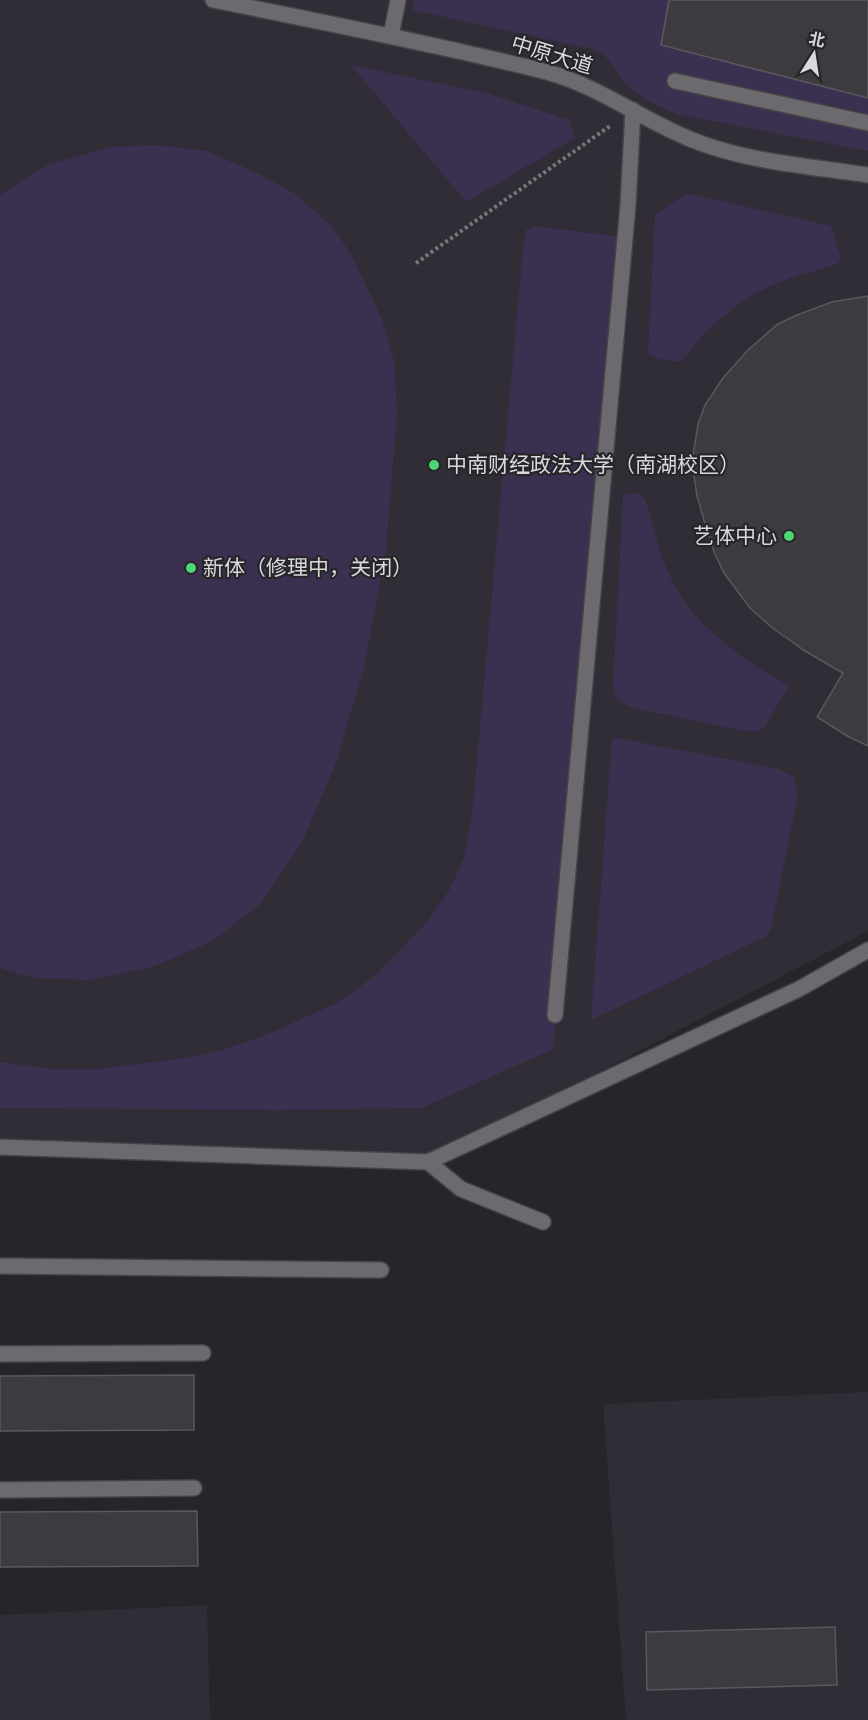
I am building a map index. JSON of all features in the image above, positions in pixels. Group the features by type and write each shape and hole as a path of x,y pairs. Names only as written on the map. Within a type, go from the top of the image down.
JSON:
{"street":[{"name":"中原大道","path":"213,0 391,36 546,72 582,84 677,134 726,151 868,175"},
{"path":"391,36 398,0"},
{"path":"675,81 868,123"},
{"path":"555,1015 628,205 633,110"},
{"path":"0,1147 428,1162 799,990 868,950"},
{"path":"428,1162 461,1189 543,1222"},
{"path":"0,1266 381,1270"},
{"path":"0,1354 203,1353"},
{"path":"0,1490 194,1488"}],"path":[{"path":"416,263 633,110"}],"shaded area":[{"name":"中南财经政法大学（南湖校区）","path":"0,0 868,0 868,931 428,1162 0,1146"},
{"path":"414,0 868,0 868,151 677,114 654,104 634,91 597,50 412,10"},
{"path":"351,65 486,93 569,120 575,138 466,202"},
{"name":"新体（修理中，关闭）","path":"155,145 207,151 261,175 294,193 333,227 352,256 382,319 394,361 397,413 386,550 364,668 336,763 302,842 259,905 213,941 152,967 90,980 33,978 0,968 0,195 47,165 110,147"},
{"path":"687,193 831,226 841,259 837,264 789,279 753,295 714,324 682,361 668,361 659,359 648,352 655,215"},
{"path":"535,226 619,237 553,1049 422,1108 279,1110 0,1108 0,1062 51,1069 99,1069 187,1058 222,1050 271,1033 339,1002 376,975 428,921 450,889 464,857 472,815 523,250 526,230"},
{"path":"629,493 639,494 645,499 665,565 679,593 691,610 720,640 789,687 763,729 753,732 739,730 634,708 617,698 613,686 623,496"},
{"path":"612,737 778,769 794,777 798,795 771,928 767,936 591,1020"},
{"path":"868,1392 868,1720 626,1720 603,1404"},
{"path":"207,1605 210,1720 0,1720 0,1615"}],"building":[{"path":"669,0 868,0 868,98 661,45"},
{"name":"艺体中心","path":"868,296 868,746 817,717 843,673 805,651 770,626 750,608 724,573 714,552 697,496 692,462 698,424 705,405 723,378 748,350 778,324 797,315 832,302"},
{"path":"194,1375 194,1430 0,1431 0,1376"},
{"path":"197,1511 198,1566 0,1567 0,1512"},
{"path":"835,1627 837,1685 647,1690 646,1632"}],"place":[{"name":"中南财经政法大学（南湖校区）","path":"434,465"},
{"name":"艺体中心","path":"789,536"},
{"name":"新体（修理中，关闭）","path":"191,568"}]}
